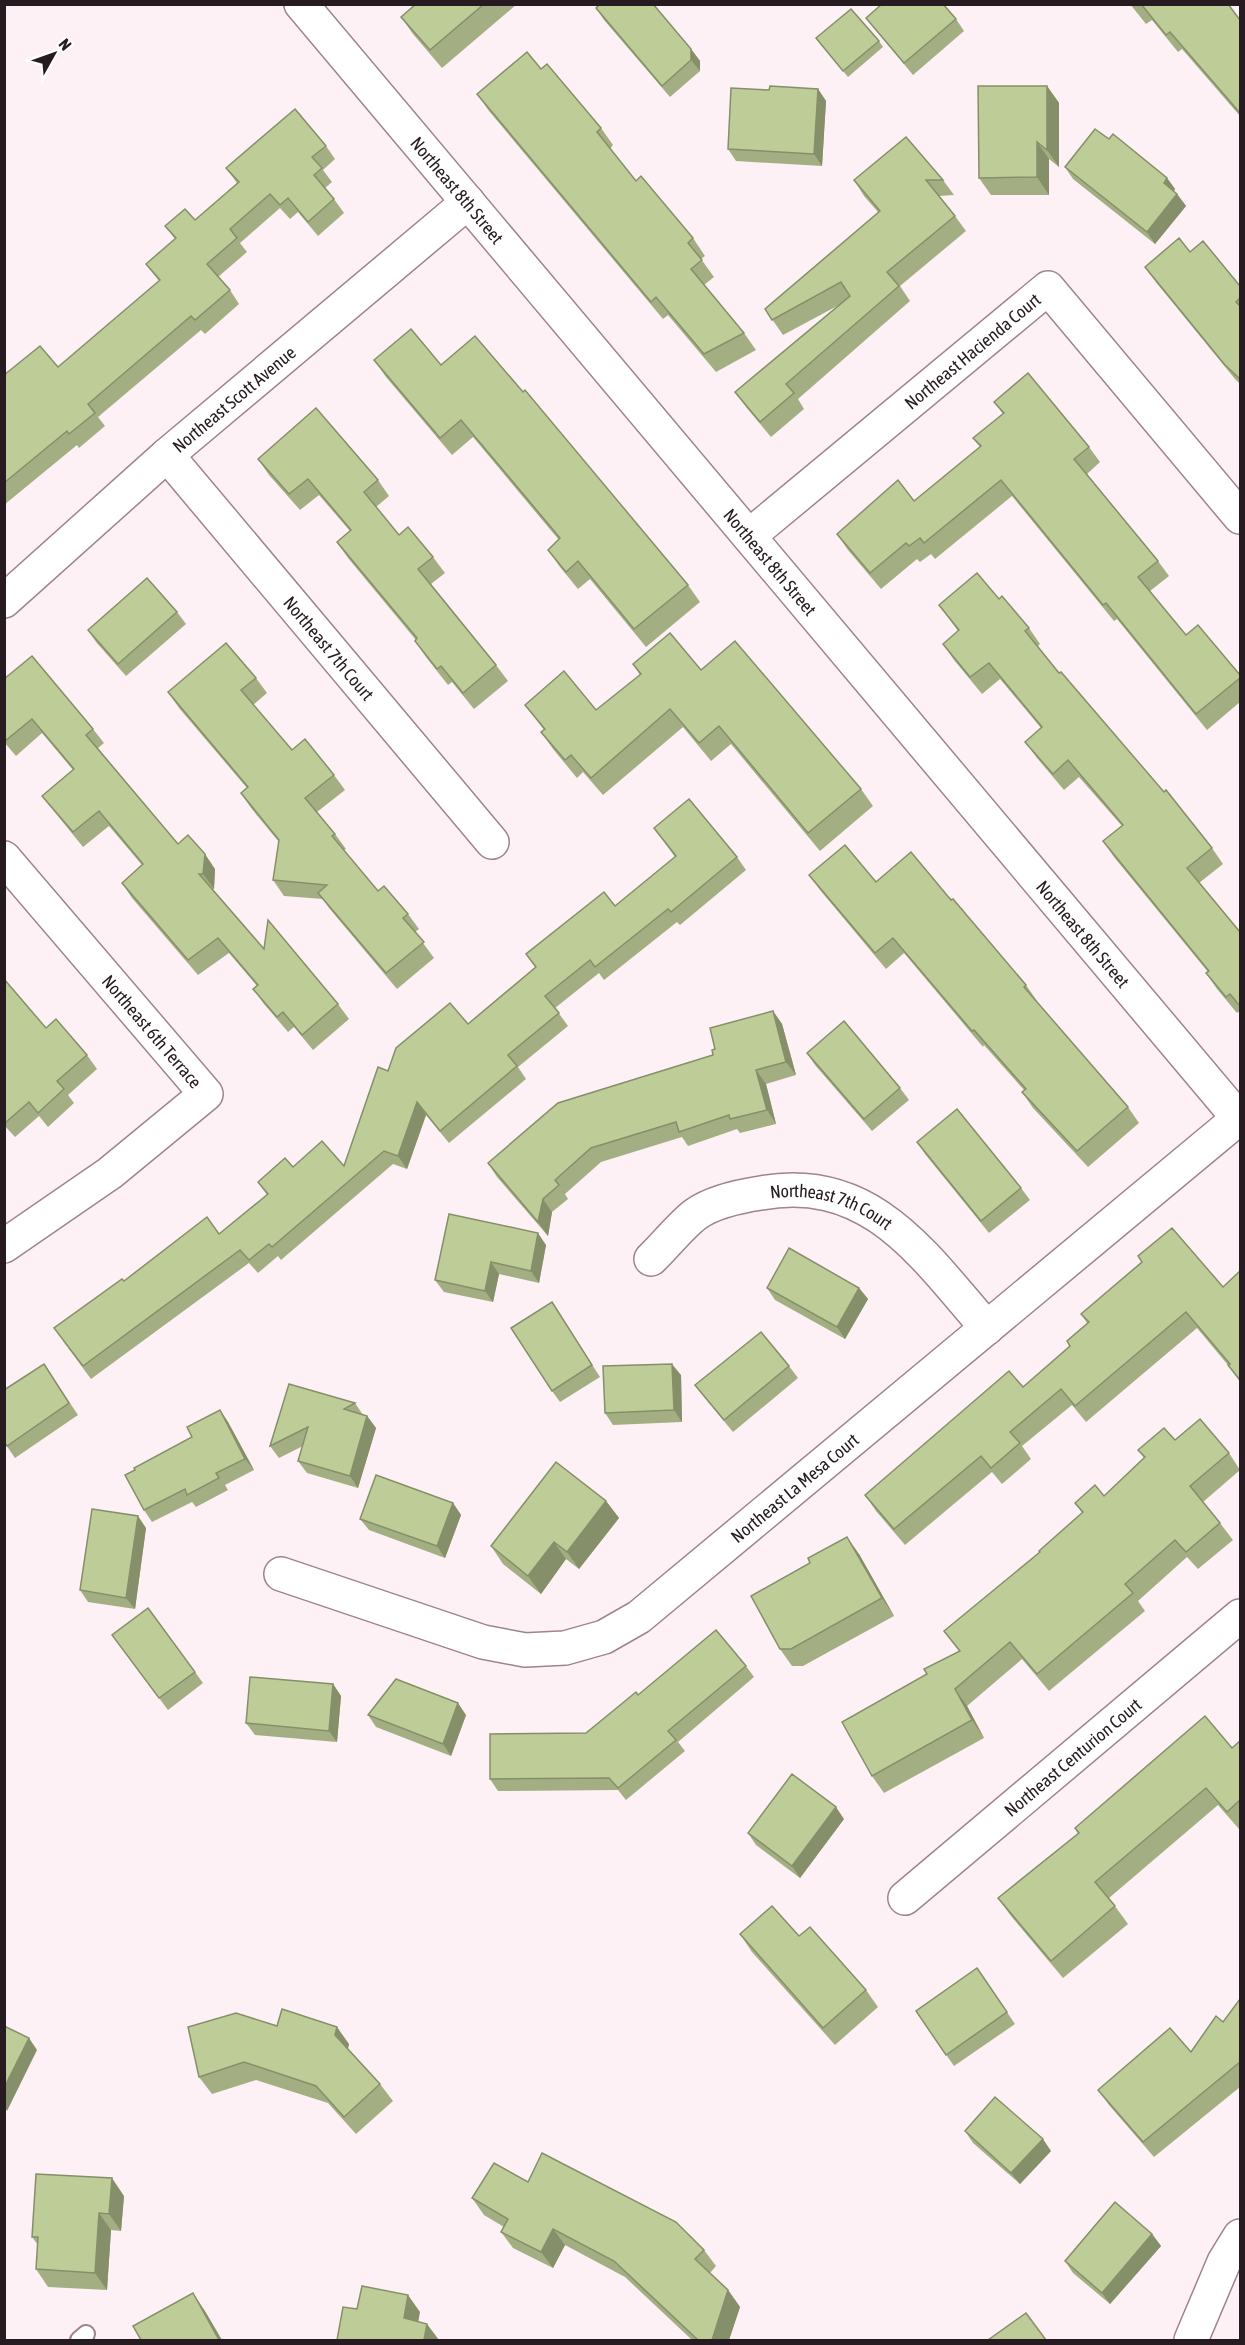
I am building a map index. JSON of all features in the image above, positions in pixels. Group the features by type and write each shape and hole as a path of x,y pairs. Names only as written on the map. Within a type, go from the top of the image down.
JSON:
{"street":[{"name":"Northeast 8th Street","path":"314,9 468,202 1240,1119"},
{"name":"Northeast Scott Avenue","path":"4,601 167,456 468,202"},
{"name":"Northeast Hacienda Court","path":"749,536 1048,288 1240,517"},
{"name":"Northeast 7th Court","path":"167,456 492,842"},
{"name":"Northeast 6th Terrace","path":"4,858 206,1094 110,1173 4,1246"},
{"name":"Northeast La Mesa Court","path":"281,1574 494,1644 525,1650 565,1648 604,1637 639,1617 1240,1119"},
{"name":"Northeast 7th Court","path":"651,1259 696,1214 735,1197 780,1190 825,1193 867,1208 907,1237 987,1328"},
{"name":"Northeast Centurion Court","path":"905,1898 1240,1616"},
{"path":"1191,2340 1224,2262 1240,2236"}],"building":[{"path":"416,4 484,4 430,50 401,17"},
{"path":"600,4 653,4 691,49 691,60 662,86 596,8"},
{"path":"882,4 943,4 956,19 904,63 866,18"},
{"path":"1141,4 1228,4 1240,20 1240,113 1170,32 1166,35"},
{"path":"851,9 879,41 843,71 816,38"},
{"path":"527,52 541,69 547,64 601,128 597,132 636,181 641,176 693,238 688,243 702,260 691,269 744,333 704,354 656,297 651,302 477,94"},
{"path":"770,86 818,89 814,154 728,149 731,88 769,90"},
{"path":"978,86 1047,86 1047,150 1037,142 1037,177 979,178"},
{"path":"295,109 326,146 312,157 322,168 314,175 334,199 308,222 288,198 280,205 270,194 230,229 237,238 207,264 230,290 195,320 191,316 88,404 95,413 69,434 67,431 4,483 4,375 40,346 58,367 160,280 146,264 176,238 165,226 185,209 195,220 239,182 226,168"},
{"path":"1095,129 1109,139 1113,134 1167,178 1164,183 1177,194 1147,232 1065,167"},
{"path":"906,137 943,180 926,180 955,216 887,272 899,286 786,384 794,393 760,422 735,392 850,296 841,282 772,320 765,309 880,211 854,180"},
{"path":"1179,238 1190,252 1203,241 1240,286 1240,298 1236,302 1240,306 1240,379 1225,365 1145,267"},
{"path":"411,329 441,365 475,336 523,392 525,390 688,585 634,629 578,561 566,572 548,550 560,538 461,420 440,438 374,360"},
{"path":"1028,373 1089,447 1074,459 1158,561 1138,577 1186,635 1198,625 1240,675 1240,678 1196,714 1106,603 1103,605 1001,480 924,543 920,538 909,546 906,543 870,573 837,534 898,480 914,501 981,446 973,438 1004,413 994,402"},
{"path":"316,408 378,480 364,492 399,535 408,527 433,557 418,569 496,665 463,693 441,666 437,669 415,641 417,638 337,542 351,530 308,479 289,494 258,459"},
{"path":"977,573 999,599 1002,596 1029,628 1025,631 1059,673 1061,672 1164,792 1166,790 1212,848 1187,868 1240,932 1240,1006 1230,994 1226,997 1206,973 1209,971 1103,841 1123,825 1068,760 1053,774 1025,742 1042,727 989,663 970,677 943,644 959,630 939,605"},
{"path":"147,578 177,612 118,664 88,630"},
{"path":"670,633 701,670 735,641 861,789 808,833 719,726 699,743 670,709 591,778 571,755 565,760 541,732 545,729 525,705 564,671 596,710 641,674 633,664"},
{"path":"226,643 256,678 241,690 292,750 305,739 334,775 305,798 335,834 332,836 378,891 384,886 408,914 403,918 424,942 386,973 318,893 327,885 273,880 279,840 241,793 248,787 168,692"},
{"path":"32,656 93,729 86,735 178,844 188,835 205,854 203,874 199,874 264,949 268,920 338,1004 302,1035 283,1012 277,1017 253,989 258,985 218,938 188,960 122,883 143,864 99,811 73,832 42,796 74,769 32,719 4,740 4,679"},
{"path":"689,799 737,857 671,912 668,909 595,967 590,960 545,996 559,1013 508,1055 517,1066 440,1131 417,1102 398,1156 384,1151 272,1247 269,1244 249,1260 240,1250 83,1366 54,1328 122,1279 124,1281 207,1217 219,1234 268,1194 258,1182 285,1158 293,1167 322,1141 344,1166 378,1067 388,1071 396,1048 450,1003 468,1024 536,967 526,954 604,892 615,906 676,856 654,828"},
{"path":"845,845 876,882 911,852 1128,1107 1077,1151 1022,1092 1026,1089 974,1030 972,1031 893,938 875,953 809,875"},
{"path":"4,979 46,1028 56,1019 87,1055 57,1081 64,1089 38,1113 29,1102 5,1123 4,1122"},
{"path":"773,1011 786,1062 756,1070 767,1110 730,1119 729,1115 679,1132 676,1122 591,1148 555,1180 559,1185 543,1199 538,1222 488,1163 558,1103 713,1055 712,1050 715,1049 710,1028"},
{"path":"844,1021 900,1088 864,1119 807,1053"},
{"path":"957,1109 1021,1188 981,1221 917,1142"},
{"path":"449,1214 538,1233 531,1271 491,1262 485,1291 435,1280"},
{"path":"1172,1228 1223,1287 1240,1271 1240,1380 1228,1365 1230,1364 1186,1312 1075,1406 1061,1389 1010,1432 1020,1443 991,1468 981,1456 894,1529 865,1495 1009,1371 1023,1387 1070,1346 1067,1341 1089,1322 1081,1314 1142,1262 1138,1256"},
{"path":"789,1248 859,1288 837,1327 767,1288"},
{"path":"552,1302 592,1365 552,1391 511,1328"},
{"path":"761,1332 789,1366 724,1420 695,1385"},
{"path":"44,1364 69,1403 7,1446 4,1442 4,1390"},
{"path":"672,1364 674,1410 605,1413 603,1366"},
{"path":"289,1384 355,1403 344,1409 367,1416 350,1476 298,1461 308,1427 270,1446"},
{"path":"220,1410 245,1459 216,1473 219,1478 187,1495 185,1489 144,1510 125,1475 192,1437 187,1427"},
{"path":"1200,1419 1229,1453 1190,1486 1220,1523 1186,1552 1175,1540 1125,1584 1133,1593 1037,1674 1010,1642 955,1689 972,1720 872,1776 842,1722 927,1674 924,1669 960,1651 944,1631 1040,1552 1083,1512 1075,1503 1095,1485 1104,1496 1145,1457 1138,1450 1164,1428 1175,1440"},
{"path":"556,1462 606,1501 567,1552 554,1542 528,1576 491,1546"},
{"path":"376,1475 453,1503 437,1546 360,1519"},
{"path":"92,1509 138,1516 126,1598 80,1590"},
{"path":"847,1537 882,1598 791,1649 780,1649 751,1596 810,1563 808,1558"},
{"path":"148,1608 195,1672 159,1698 112,1635"},
{"path":"716,1630 746,1666 668,1731 676,1740 618,1788 609,1778 490,1779 490,1734 586,1733 636,1692 638,1695"},
{"path":"250,1677 333,1684 329,1731 246,1723"},
{"path":"396,1679 458,1703 443,1744 368,1715"},
{"path":"1205,1716 1232,1748 1240,1741 1240,1800 1227,1812 1206,1788 1095,1882 1115,1906 1051,1961 998,1898 1079,1833 1075,1828"},
{"path":"792,1774 836,1807 792,1866 748,1833"},
{"path":"772,1906 799,1936 810,1927 866,1990 823,2028 740,1934"},
{"path":"977,1968 1007,2012 946,2055 916,2011"},
{"path":"1240,1999 1240,2062 1143,2142 1098,2090 1170,2028 1191,2052 1216,2016 1223,2022"},
{"path":"282,2009 337,2027 335,2035 380,2084 344,2117 316,2086 244,2062 199,2077 188,2027 236,2013 277,2026"},
{"path":"4,2026 29,2038 4,2088"},
{"path":"995,2097 1043,2139 1011,2173 965,2131"},
{"path":"542,2153 676,2222 704,2250 695,2259 728,2290 712,2340 698,2340 614,2261 553,2229 541,2252 501,2232 508,2219 472,2198 494,2163 528,2182"},
{"path":"36,2174 112,2178 109,2214 99,2213 95,2273 36,2269 38,2237 32,2237"},
{"path":"1115,2202 1152,2234 1102,2293 1065,2261"},
{"path":"362,2286 408,2295 404,2318 427,2324 424,2340 337,2340 343,2307 357,2309"},
{"path":"193,2293 219,2340 141,2340 133,2326"},
{"path":"1026,2313 1046,2340 988,2340"}]}
